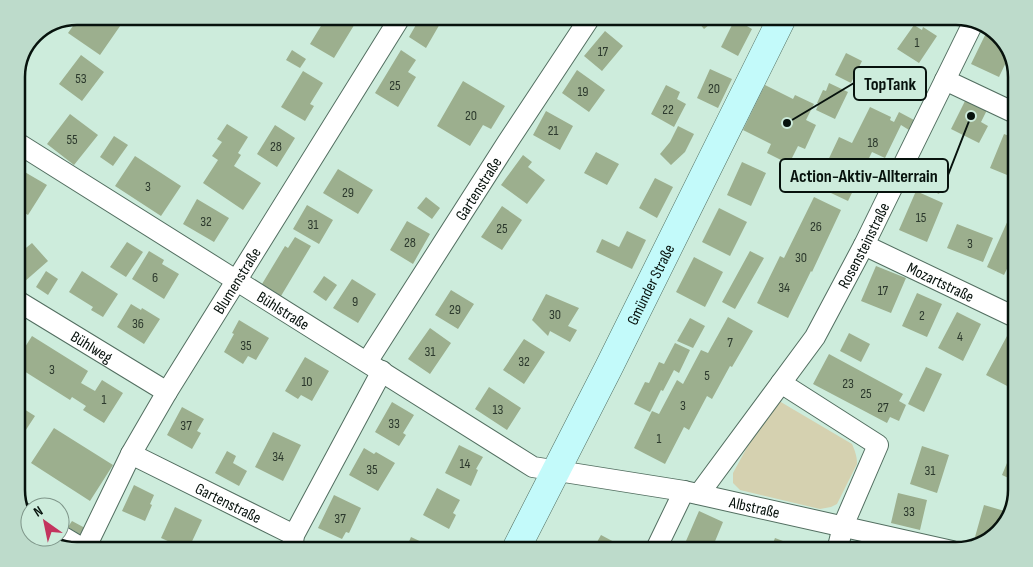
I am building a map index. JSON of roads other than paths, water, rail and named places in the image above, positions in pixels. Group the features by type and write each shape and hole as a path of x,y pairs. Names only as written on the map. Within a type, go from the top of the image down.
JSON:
{"street":[{"name":"Blumenstraße","path":"89,542 131,454 167,392 395,25"},
{"name":"Gartenstraße","path":"293,542 375,366 507,143 585,25"},
{"name":"Gmünder Straße","path":"518,542 544,470 609,367 779,25"},
{"name":"Rosensteinstraße","path":"661,542 692,493 781,383 815,337 864,245 971,27"},
{"path":"945,80 1008,110"},
{"name":"Bühlstraße","path":"25,148 544,470"},
{"name":"Mozartstraße","path":"864,245 1008,314"},
{"name":"Bühlweg","path":"25,305 167,392"},
{"path":"781,383 878,445 843,526 839,542"},
{"name":"Gartenstraße","path":"131,454 291,542"},
{"name":"Albstraße","path":"544,470 692,493 913,542"}],"place":[{"name":"Action-Aktiv-Allterrain","path":"971,116"},
{"name":"TopTank","path":"787,123"}]}
